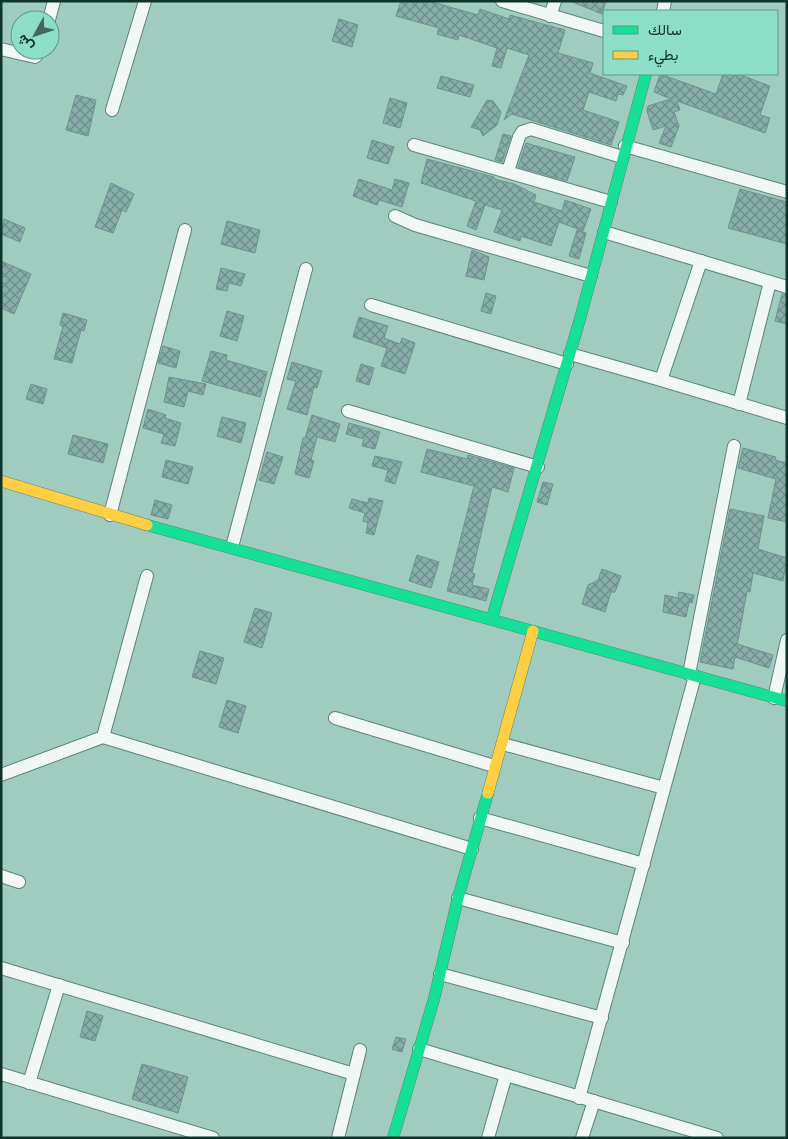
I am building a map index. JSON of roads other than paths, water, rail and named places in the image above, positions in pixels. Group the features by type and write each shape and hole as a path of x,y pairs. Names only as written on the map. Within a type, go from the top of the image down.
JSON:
{"street":[{"path":"112,110 145,1"},
{"path":"502,1 603,31"},
{"path":"550,16 555,1"},
{"path":"492,618 569,359 604,232 623,152 646,75"},
{"path":"508,171 519,137 522,132 532,129 787,192"},
{"path":"414,145 610,202"},
{"path":"395,216 415,225 591,276"},
{"path":"110,515 185,230"},
{"path":"604,232 787,287"},
{"path":"661,380 701,261"},
{"path":"232,547 306,269"},
{"path":"739,404 770,282"},
{"path":"371,305 569,359 661,380 787,418"},
{"path":"348,412 538,467"},
{"path":"580,1098 644,864 692,675 734,446"},
{"path":"1,481 110,515 492,618 787,701"},
{"path":"103,737 147,576"},
{"path":"393,1138 440,974 458,898 494,766 503,744 533,631"},
{"path":"774,698 787,640"},
{"path":"335,718 494,766"},
{"path":"1,775 103,737 472,849"},
{"path":"503,744 664,788"},
{"path":"480,818 644,864"},
{"path":"1,876 19,882"},
{"path":"458,898 622,943"},
{"path":"1,968 354,1074"},
{"path":"440,974 602,1018"},
{"path":"29,1082 59,985"},
{"path":"419,1049 594,1101 680,1132 717,1138"},
{"path":"338,1138 360,1050"},
{"path":"1,1074 213,1138"},
{"path":"488,1138 506,1075"},
{"path":"582,1138 594,1101"}]}
